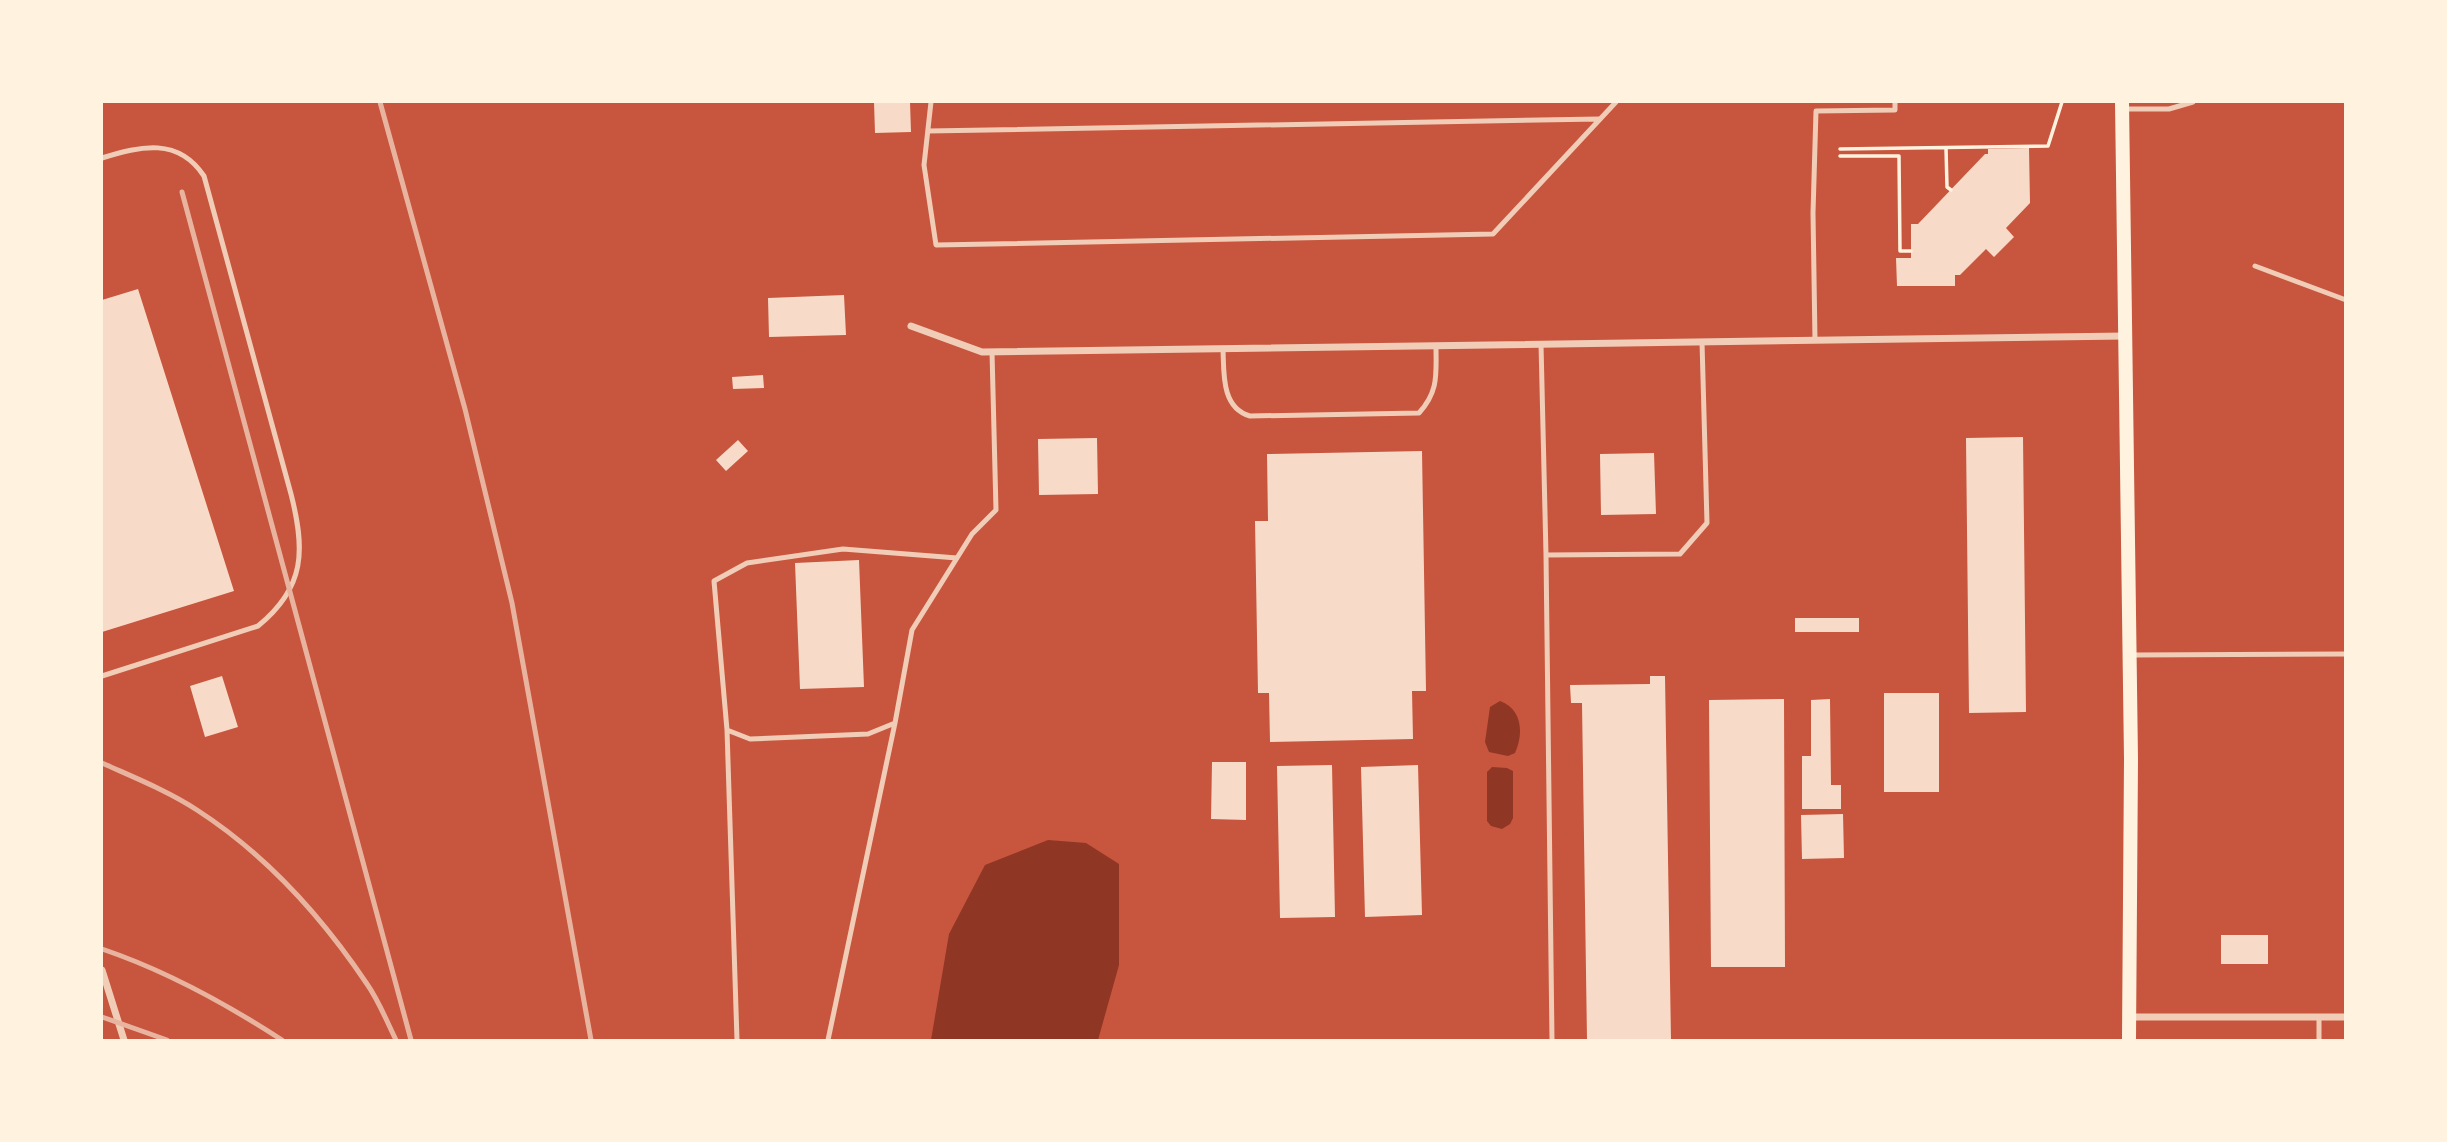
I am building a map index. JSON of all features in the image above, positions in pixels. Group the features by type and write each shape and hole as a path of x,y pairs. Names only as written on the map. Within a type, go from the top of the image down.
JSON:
{"main road":[{"path":"2122,105 2129,655 2129,1041"}],"street":[{"path":"911,326 982,352 2125,336"},
{"path":"102,970 124,1041"},
{"path":"2130,1017 2346,1017"}],"lane":[{"path":"931,102 924,165 936,245 1493,234 1616,102"},
{"path":"1815,340 1813,213 1816,111 1895,110 1895,102"},
{"path":"2122,105 2169,109 2193,102"},
{"path":"928,131 1599,119"},
{"path":"102,158 142,148 164,149 183,153 195,163 204,176 291,494 298,522 301,557 294,580 274,614 258,626 102,676"},
{"path":"2255,266 2346,300"},
{"path":"1546,555 1680,554 1707,523 1702,342"},
{"path":"1541,344 1552,1041"},
{"path":"1223,349 1224,389 1243,414 1250,416 1419,413 1430,400 1436,386 1436,346"},
{"path":"828,1041 912,630 972,534 996,510 992,352"},
{"path":"737,1041 727,730 714,581 747,563 843,549 957,558"},
{"path":"2129,655 2346,654"},
{"path":"727,730 750,739 868,734 895,723"},
{"path":"2319,1017 2319,1041"}],"path":[{"path":"1840,149 2048,146 2062,102"},
{"path":"1894,148 1895,156"},
{"path":"1946,148 1947,187 1951,190"},
{"path":"1840,156 1899,156 1900,251 1911,251"}],"shaded area":[{"path":"1500,701 1513,710 1519,722 1518,745 1515,753 1508,756 1489,752 1485,742 1490,707"},
{"path":"1492,767 1513,771 1513,818 1510,824 1502,829 1491,826 1487,821 1487,772"},
{"path":"1048,840 1086,843 1119,864 1119,965 1098,1040 931,1040 949,934 985,865"}],"building":[{"path":"874,102 910,102 911,132 875,133"},
{"path":"2029,148 2030,203 2006,228 2014,237 1994,257 1986,249 1960,275 1955,275 1955,286 1897,286 1896,258 1911,258 1911,224 1918,224 1985,154 1988,154 1988,149"},
{"path":"138,289 234,591 102,632 102,300"},
{"path":"844,295 846,335 769,337 768,298"},
{"path":"763,375 764,388 733,389 732,377"},
{"path":"2023,437 2026,712 1969,713 1966,438"},
{"path":"1097,438 1098,494 1039,495 1038,439"},
{"path":"738,440 748,451 726,471 716,460"},
{"path":"1422,451 1426,691 1412,691 1413,739 1270,742 1269,693 1258,693 1255,521 1268,521 1267,454"},
{"path":"1654,453 1656,514 1601,515 1600,454"},
{"path":"859,560 864,687 800,689 795,563"},
{"path":"1795,618 1859,618 1859,632 1795,632"},
{"path":"222,676 238,727 205,737 190,686"},
{"path":"1650,676 1665,676 1671,1040 1587,1040 1582,703 1571,703 1570,685 1650,684"},
{"path":"1884,693 1939,693 1939,792 1884,792"},
{"path":"1784,699 1785,967 1711,967 1709,700"},
{"path":"1830,699 1831,785 1841,785 1841,809 1802,809 1802,756 1811,756 1811,700"},
{"path":"1212,762 1246,762 1246,820 1211,819"},
{"path":"1332,765 1335,917 1280,918 1277,766"},
{"path":"1418,765 1422,915 1365,917 1361,767"},
{"path":"1843,814 1844,858 1802,859 1801,815"},
{"path":"2221,935 2268,935 2268,964 2221,964"}],"railway":[{"path":"380,102 465,409 512,603 591,1040"},
{"path":"182,192 411,1040"},
{"path":"102,763 186,803 222,827 269,867 291,888 350,959 375,997 396,1040"},
{"path":"102,949 150,967 195,989 282,1040"},
{"path":"102,1017 167,1040"}]}
